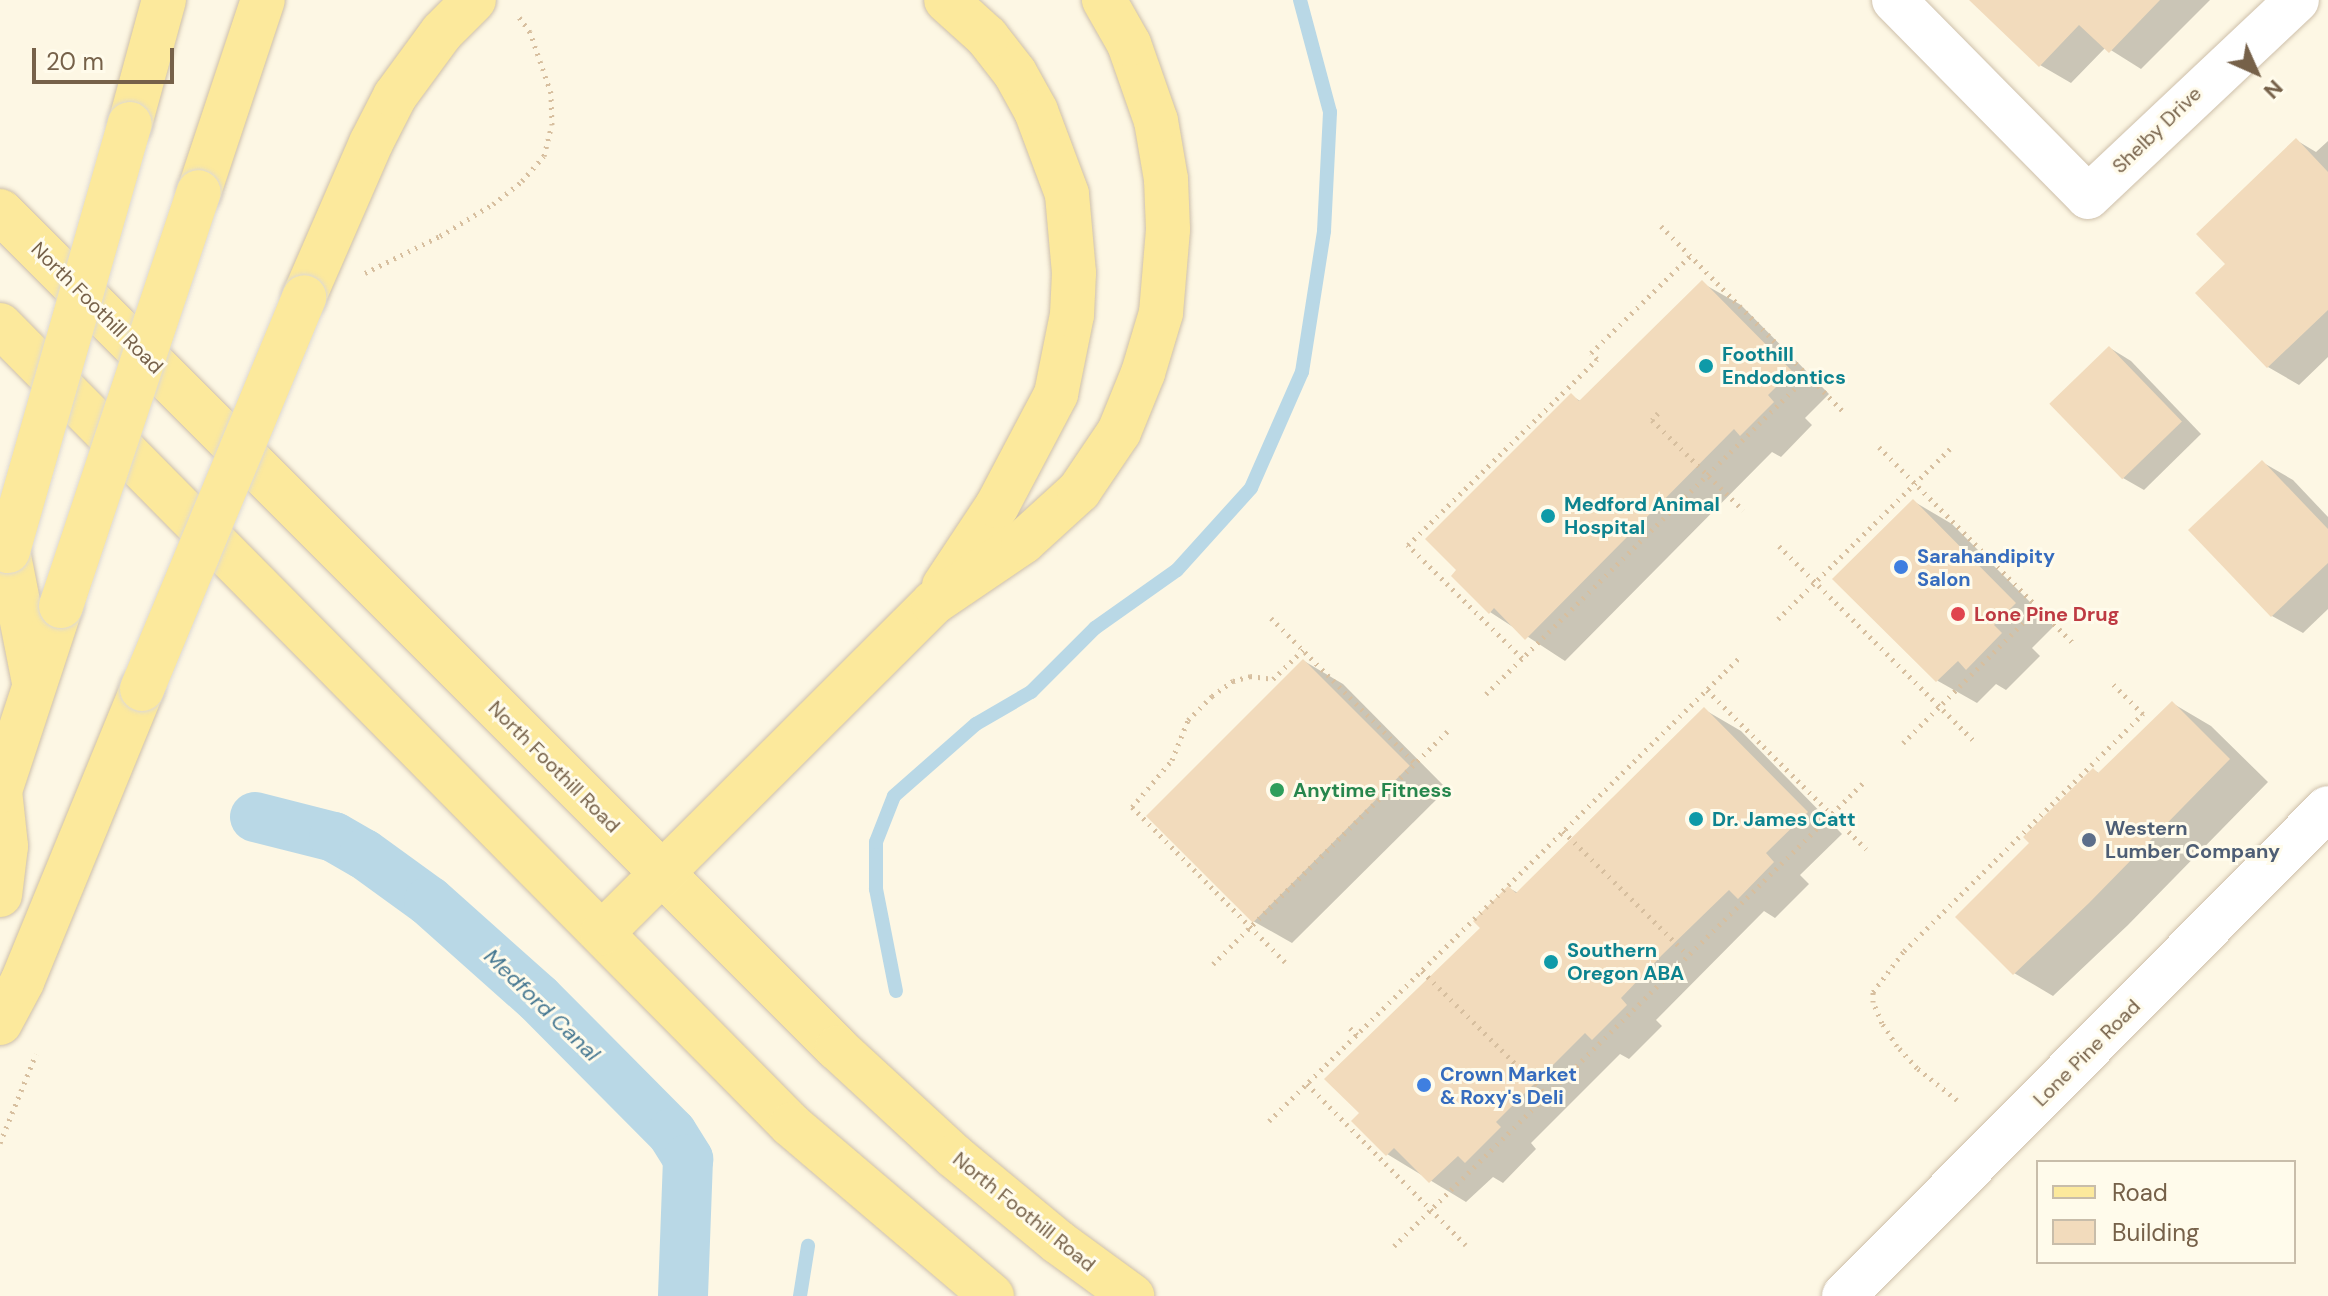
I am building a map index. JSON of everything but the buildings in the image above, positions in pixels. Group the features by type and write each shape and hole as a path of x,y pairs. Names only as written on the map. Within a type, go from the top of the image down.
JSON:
{"main road":[{"path":"35,686 8,551 164,0"},
{"path":"0,895 6,846 0,791 263,0"},
{"path":"933,603 997,506 1056,394 1072,315 1074,273 1067,194 1036,111 1015,73 987,37 946,0"},
{"path":"602,933 933,603 1023,542 1079,491 1119,432 1143,373 1161,313 1168,229 1166,179 1156,121 1129,44 1104,0"},
{"path":"0,1023 22,982 304,297 371,143 395,96 442,32 494,5"},
{"name":"North Foothill Road","path":"0,211 837,1048 954,1156 1132,1296"},
{"path":"0,325 791,1125 992,1296"}],"street":[{"name":"Shelby Drive","path":"1894,0 2088,197 2297,0"},
{"name":"Lone Pine Road","path":"1844,1296 2328,808"}],"path":[{"path":"361,275 440,236 493,204 522,181 544,156 552,125 551,93 530,32 494,5"},
{"path":"1661,226 1843,411"},
{"path":"1522,658 1408,545 1597,359 1591,353 1690,256"},
{"path":"1486,694 1808,375"},
{"path":"1658,413 1652,420 1743,510"},
{"path":"1879,447 2075,645"},
{"path":"1778,619 1951,448"},
{"path":"1779,546 1975,742"},
{"path":"1903,743 2038,608"},
{"path":"1271,618 1416,764"},
{"path":"1285,962 1132,807 1172,760 1188,720 1212,696 1233,681 1250,676 1273,679 1303,650"},
{"path":"1269,1121 1741,656"},
{"path":"1957,1100 1917,1068 1897,1046 1882,1023 1873,1002 1873,992 1904,951 2143,714 2110,681"},
{"path":"1707,690 1866,849"},
{"path":"1213,964 1450,729"},
{"path":"1394,1246 1866,780"},
{"path":"1563,831 1688,955"},
{"path":"1422,971 1547,1095"},
{"path":"1350,1028 1357,1035"},
{"path":"1307,1084 1466,1245"}],"waterway":[{"path":"896,991 876,889 876,842 894,796 976,724 1031,692 1095,628 1177,570 1251,488 1302,372 1324,231 1330,112 1300,0"},
{"name":"Medford Canal","path":"255,817 334,837 364,854 429,901 538,998 672,1133 688,1159 683,1296"},
{"path":"800,1296 808,1246"}],"place":[{"name":"Foothill Endodontics","path":"1706,366"},
{"name":"Medford Animal Hospital","path":"1548,516"},
{"name":"Sarahandipity Salon","path":"1901,567"},
{"name":"Lone Pine Drug","path":"1958,614"},
{"name":"Anytime Fitness","path":"1277,790"},
{"name":"Dr. James Catt","path":"1696,819"},
{"name":"Western Lumber Company","path":"2089,840"},
{"name":"Southern Oregon ABA","path":"1551,962"},
{"name":"Crown Market & Roxy's Deli","path":"1424,1085"}]}
